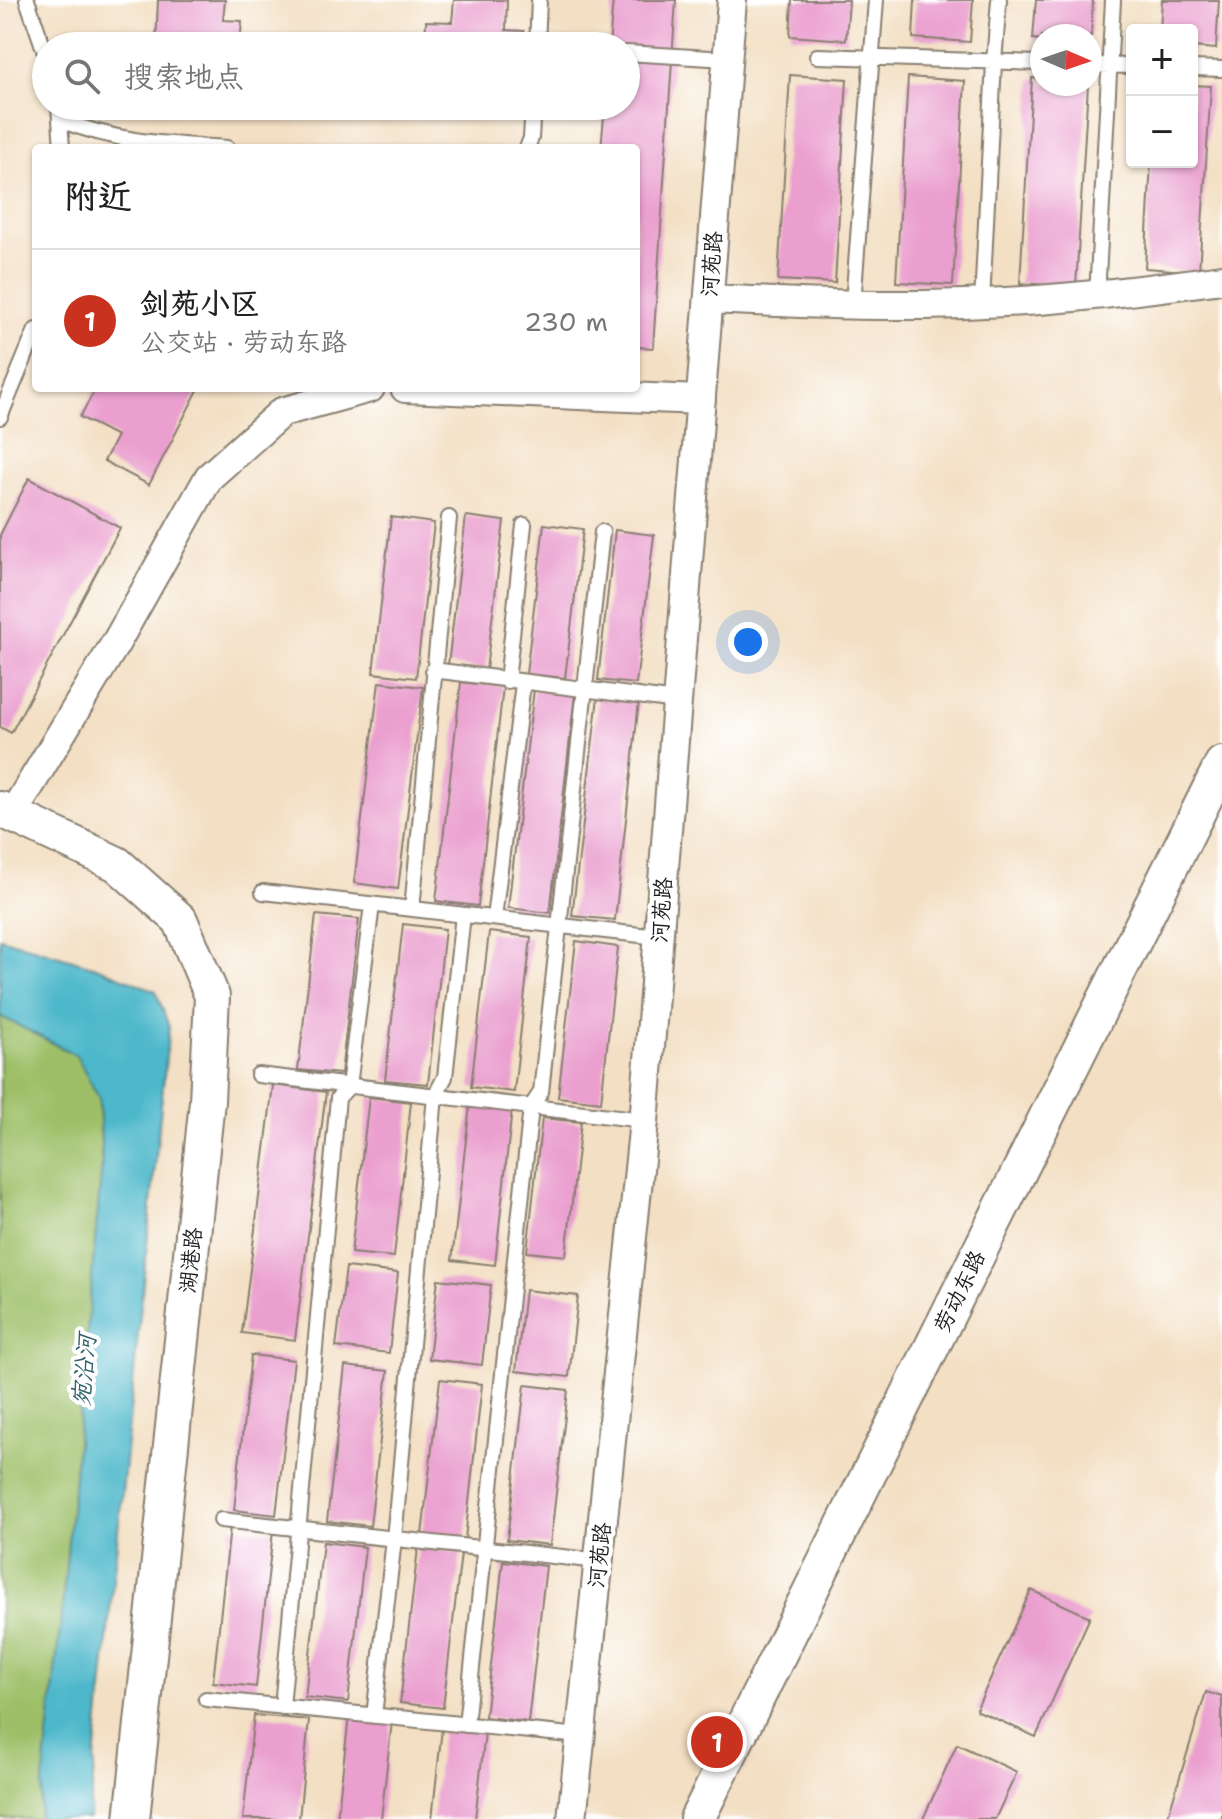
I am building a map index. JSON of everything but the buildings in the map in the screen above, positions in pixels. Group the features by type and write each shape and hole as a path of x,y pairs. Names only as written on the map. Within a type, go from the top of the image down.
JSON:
{"street":[{"name":"河苑路","path":"572,1819 644,1120 732,0"},
{"path":"709,299 853,304 982,303 1097,296 1222,279"},
{"path":"6,812 117,641 209,477 282,412 355,392"},
{"path":"504,392 701,400"},
{"name":"劳动东路","path":"697,1819 1222,764"},
{"name":"湖港路","path":"6,812 117,864 180,920 212,996 207,1101 132,1819"}],"lane":[{"path":"27,0 38,32"},
{"path":"538,32 539,0"},
{"path":"853,304 876,0"},
{"path":"982,303 999,0"},
{"path":"1097,296 1113,0"},
{"path":"640,54 727,59"},
{"path":"817,56 1030,63"},
{"path":"1102,65 1126,66"},
{"path":"1198,68 1222,69"},
{"path":"60,120 62,144"},
{"path":"71,120 94,133 131,141 172,144"},
{"path":"529,144 532,120"},
{"path":"0,417 32,340"},
{"path":"412,909 449,518"},
{"path":"507,681 524,525"},
{"path":"466,1725 531,1107 541,1092 602,532"},
{"path":"433,670 677,701"},
{"path":"494,918 523,683"},
{"path":"263,892 658,937"},
{"path":"282,1707 338,1098 349,1086 372,905"},
{"path":"374,1716 394,1539 435,1096 445,1077 463,915"},
{"path":"258,1075 644,1120"},
{"path":"221,1520 599,1561"},
{"path":"206,1699 581,1736"}],"green space":[{"path":"0,1016 76,1055 99,1098 102,1164 71,1819 0,1819"}],"water":[{"name":"宛沿河","path":"0,938 96,967 156,991 169,1027 89,1819 39,1819 62,1609 102,1164 99,1098 76,1055 0,1016"}],"place":[{"name":"剑苑小区","path":"717,1742"}]}
